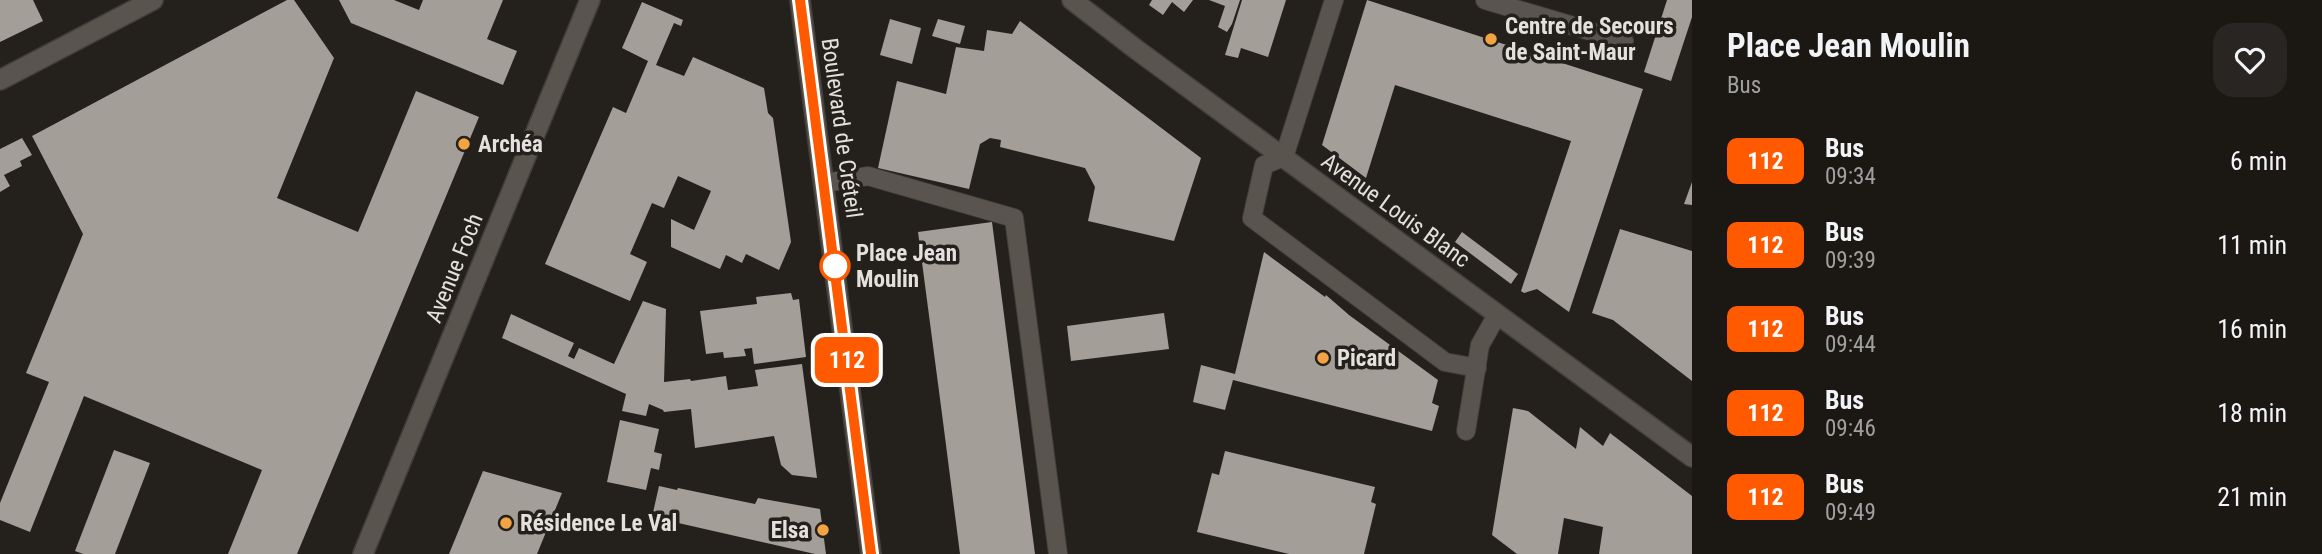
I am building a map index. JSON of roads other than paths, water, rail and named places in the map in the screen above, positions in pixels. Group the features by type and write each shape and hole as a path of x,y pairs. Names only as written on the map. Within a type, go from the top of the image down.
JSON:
{"main road":[{"path":"0,80 153,0"},
{"name":"Avenue Foch","path":"363,554 590,0"},
{"name":"Boulevard de Créteil","path":"800,0 871,554"},
{"name":"Avenue Louis Blanc","path":"1072,0 1692,457"}],"lane":[{"path":"1334,0 1284,157 1264,165 1252,218 1445,362 1477,368"},
{"path":"1485,0 1624,41"},
{"path":"825,183 869,176 1014,218 1058,554"},
{"path":"1466,431 1480,345 1497,315"}],"place":[{"name":"Centre de Secours de Saint-Maur","path":"1491,39"},
{"name":"Archéa","path":"464,144"},
{"name":"Place Jean Moulin","path":"835,266"},
{"name":"Picard","path":"1323,358"},
{"name":"Résidence Le Val","path":"506,523"},
{"name":"Elsa","path":"823,530"}]}
